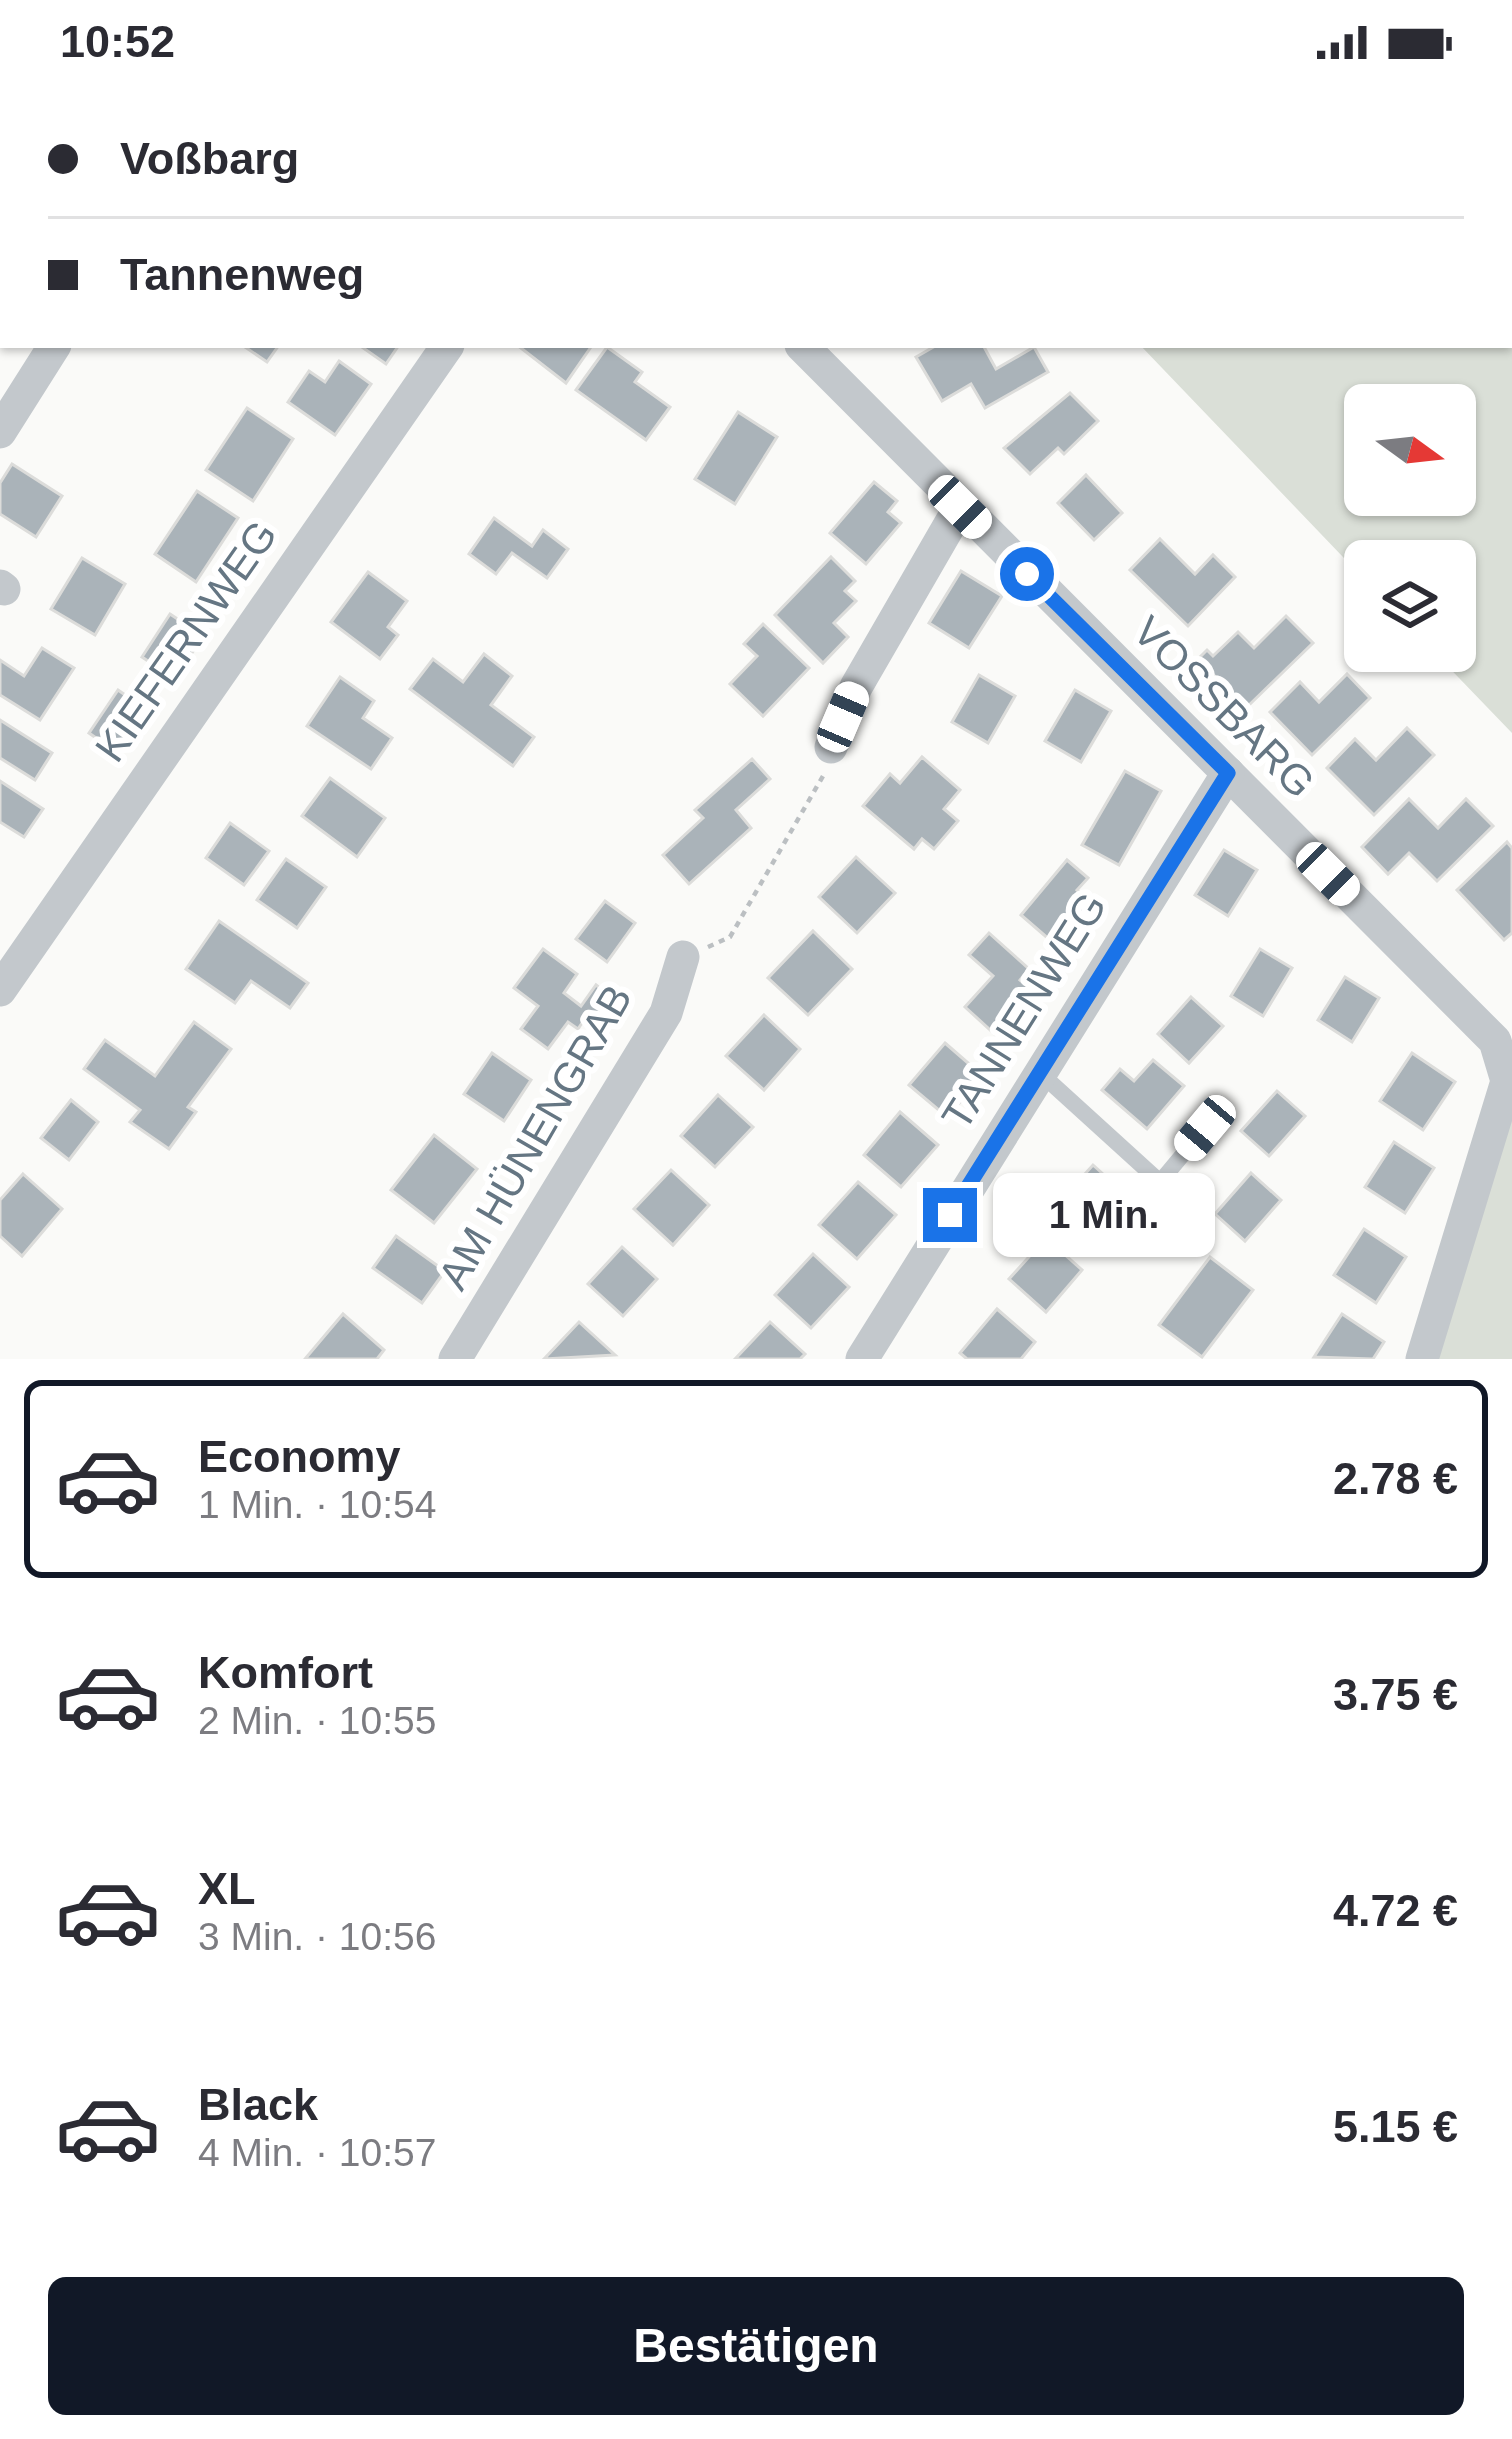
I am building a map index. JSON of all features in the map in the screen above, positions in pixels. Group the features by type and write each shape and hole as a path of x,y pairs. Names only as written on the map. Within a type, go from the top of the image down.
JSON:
{"street":[{"path":"0,432 53,348"},
{"name":"KIEFERNWEG","path":"0,990 446,348"},
{"name":"VOSSBARG","path":"805,348 1495,1041 1507,1081 1421,1359"},
{"path":"831,747 856,687 960,507"},
{"name":"TANNENWEG","path":"862,1359 1228,773"},
{"name":"AM HÜNENGRAB","path":"455,1359 666,1013 682,957"}],"lane":[{"path":"1038,1072 1160,1182 1205,1128"}],"path":[{"path":"682,957 730,938 820,785 831,747"}],"shaded area":[{"path":"1143,348 1512,348 1512,733 1453,672 1476,672 1476,540 1344,540 1344,558"},
{"path":"1512,1111 1512,1359 1438,1359"}],"building":[{"path":"246,348 277,348 267,362"},
{"path":"363,348 397,348 386,364"},
{"path":"521,348 590,348 566,383"},
{"path":"608,348 642,372 635,382 670,407 646,440 576,390"},
{"path":"932,348 985,348 996,369 1035,348 1048,372 985,408 971,384 942,401 916,357"},
{"path":"339,361 371,384 335,435 288,402 309,371 325,382"},
{"path":"1070,393 1098,421 1064,454 1058,448 1030,474 1004,448"},
{"path":"247,408 293,439 253,501 206,470"},
{"path":"738,412 777,437 735,504 695,479"},
{"path":"12,464 62,496 36,537 0,514 0,483"},
{"path":"1086,475 1122,513 1094,540 1058,503"},
{"path":"874,482 897,501 888,512 901,523 866,564 830,533"},
{"path":"197,491 238,518 196,582 155,554"},
{"path":"494,518 532,546 543,530 568,549 547,578 512,553 496,574 469,554"},
{"path":"1160,539 1195,574 1213,555 1235,577 1188,626 1130,570"},
{"path":"831,557 855,581 845,591 856,601 834,623 848,637 823,663 775,615"},
{"path":"82,558 125,584 95,635 51,609"},
{"path":"961,571 1002,596 969,648 929,623"},
{"path":"368,572 407,601 388,627 398,635 380,659 331,622"},
{"path":"170,614 203,636 175,679 142,657"},
{"path":"1286,616 1313,643 1246,708 1198,659 1207,650 1213,656 1238,632 1254,648"},
{"path":"763,624 809,668 763,716 730,684 757,656 744,644"},
{"path":"42,648 74,668 40,720 0,695 0,660 24,676"},
{"path":"484,654 512,676 491,705 534,737 513,766 410,689 433,659 463,682"},
{"path":"1347,674 1370,698 1312,755 1270,712 1300,682 1319,702"},
{"path":"979,675 1015,696 988,743 952,722"},
{"path":"340,677 374,701 363,718 392,738 371,769 307,726"},
{"path":"118,690 148,711 119,754 89,733"},
{"path":"1075,690 1111,711 1081,762 1045,741"},
{"path":"0,720 52,753 35,780 0,758"},
{"path":"1407,728 1434,755 1374,815 1327,768 1355,739 1376,760"},
{"path":"922,757 960,790 944,809 958,821 934,849 922,839 914,849 863,806 890,774 900,783"},
{"path":"752,759 770,779 736,810 751,828 689,884 663,855 703,818 695,810"},
{"path":"1125,771 1161,791 1119,865 1082,845"},
{"path":"330,778 385,818 357,857 302,816"},
{"path":"0,781 43,809 24,837 0,822"},
{"path":"1409,799 1438,828 1466,799 1493,826 1437,881 1409,853 1388,874 1362,847"},
{"path":"230,823 269,851 244,885 206,858"},
{"path":"1507,842 1512,848 1512,933 1504,940 1457,890"},
{"path":"1224,850 1257,870 1228,916 1195,895"},
{"path":"856,857 895,893 857,933 819,897"},
{"path":"286,859 326,887 297,928 257,900"},
{"path":"1067,860 1088,878 1077,890 1094,904 1058,947 1021,915"},
{"path":"605,901 635,923 607,962 576,939"},
{"path":"219,921 308,983 290,1008 251,981 235,1003 186,969"},
{"path":"813,931 852,969 808,1015 768,978"},
{"path":"989,933 1029,969 1020,980 1037,995 999,1038 965,1007 993,976 969,955"},
{"path":"543,949 577,974 564,993 581,1006 596,985 625,1007 606,1032 586,1017 578,1029 568,1022 548,1049 521,1029 538,1006 514,988"},
{"path":"1260,949 1292,968 1263,1016 1231,996"},
{"path":"1345,977 1379,998 1352,1042 1318,1020"},
{"path":"1191,997 1223,1026 1189,1063 1158,1034"},
{"path":"764,1015 800,1049 764,1090 726,1056"},
{"path":"194,1022 231,1049 188,1107 196,1112 169,1149 130,1122 140,1110 84,1069 105,1040 155,1076"},
{"path":"945,1043 983,1076 947,1117 909,1085"},
{"path":"492,1053 531,1080 504,1121 464,1094"},
{"path":"1412,1053 1455,1082 1423,1130 1380,1101"},
{"path":"1153,1060 1184,1086 1147,1129 1102,1090 1120,1069 1134,1081"},
{"path":"1277,1091 1305,1116 1269,1156 1241,1131"},
{"path":"718,1095 753,1127 715,1167 681,1136"},
{"path":"71,1100 98,1122 69,1160 41,1138"},
{"path":"900,1112 938,1145 901,1187 864,1155"},
{"path":"434,1135 477,1169 434,1223 391,1190"},
{"path":"1394,1142 1434,1168 1405,1213 1365,1187"},
{"path":"1093,1165 1123,1192 1086,1233 1056,1206"},
{"path":"671,1170 709,1205 673,1245 634,1209"},
{"path":"1251,1173 1281,1200 1245,1241 1215,1214"},
{"path":"23,1174 62,1209 22,1256 0,1236 0,1200"},
{"path":"858,1182 896,1215 857,1259 819,1225"},
{"path":"1364,1229 1406,1257 1376,1303 1334,1275"},
{"path":"396,1236 445,1271 422,1303 373,1268"},
{"path":"1046,1238 1082,1270 1046,1312 1009,1279"},
{"path":"622,1247 657,1279 623,1316 588,1284"},
{"path":"813,1254 849,1287 811,1328 775,1295"},
{"path":"1210,1257 1253,1290 1202,1357 1159,1325"},
{"path":"997,1309 1035,1342 1021,1359 967,1359 960,1353"},
{"path":"343,1314 384,1350 377,1359 305,1359"},
{"path":"1342,1314 1384,1342 1373,1359 1314,1357"},
{"path":"579,1322 615,1355 544,1359"},
{"path":"770,1322 805,1354 800,1359 735,1359"}],"route":[{"path":"950,1215 1228,773 1027,574"}]}
